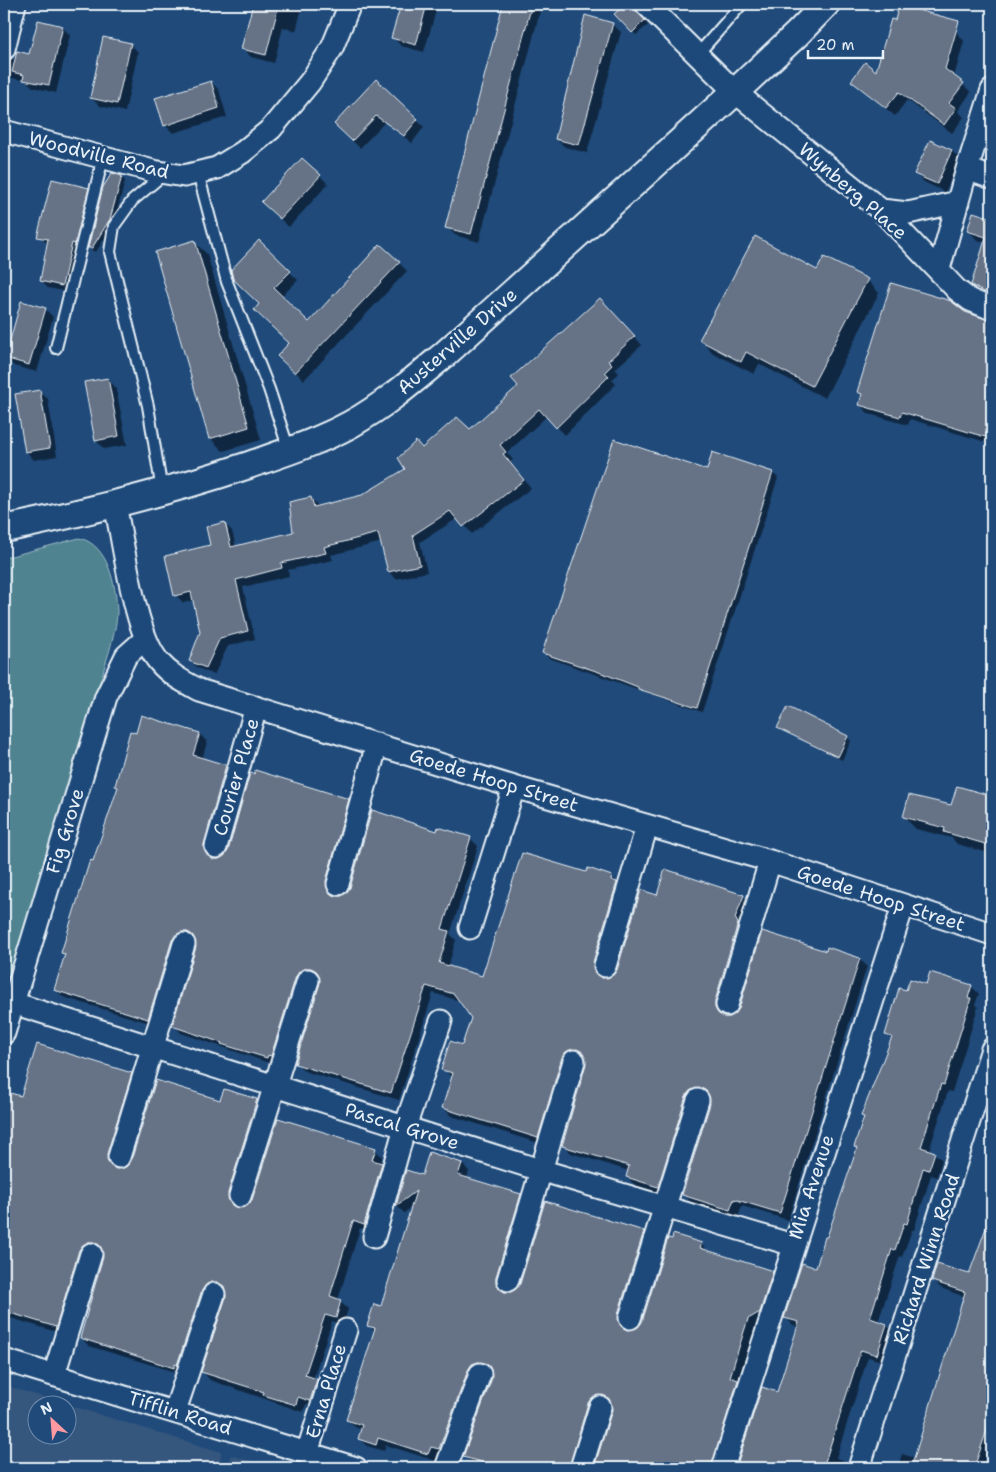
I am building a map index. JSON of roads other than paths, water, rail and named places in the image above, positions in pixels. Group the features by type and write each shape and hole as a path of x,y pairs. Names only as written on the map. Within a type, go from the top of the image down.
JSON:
{"street":[{"path":"4,49 15,4"},
{"name":"Woodville Road","path":"4,131 165,173 184,176 217,168 244,152 271,129 310,82 332,48 350,4"},
{"name":"Wynberg Place","path":"646,4 735,92 881,210 964,295 992,309"},
{"name":"Austerville Drive","path":"4,529 115,505 162,491 290,451 351,424 403,390 445,354 735,92 826,4"},
{"path":"939,269 967,169 992,90"},
{"path":"967,169 992,178"},
{"path":"881,210 908,213 958,202"},
{"name":"Goede Hoop Street","path":"115,505 144,638 159,662 173,676 200,690 514,787 770,861 992,934"},
{"name":"Fig Grove","path":"4,1033 106,697 126,656 144,638"},
{"name":"Courier Place","path":"216,847 256,707"},
{"path":"338,884 377,744"},
{"path":"470,928 514,787"},
{"path":"605,966 647,826"},
{"path":"727,1004 770,861"},
{"name":"Mia Avenue","path":"723,1468 792,1245 903,906"},
{"path":"118,1157 184,944"},
{"path":"240,1196 308,980"},
{"name":"Pascal Grove","path":"13,1003 540,1170 792,1245"},
{"path":"374,1237 405,1127 440,1021"},
{"name":"Richard Winn Road","path":"859,1468 992,1049"},
{"path":"508,1280 574,1061"},
{"path":"630,1318 698,1100"},
{"path":"54,1375 91,1254"},
{"path":"175,1411 214,1294"},
{"name":"Erna Place","path":"307,1453 346,1330"},
{"name":"Tifflin Road","path":"4,1360 356,1468"},
{"path":"446,1468 480,1374"},
{"path":"582,1468 600,1407"}],"lane":[{"path":"697,55 742,4"},
{"path":"56,348 103,158"},
{"path":"198,172 227,282 270,389 290,451"},
{"path":"162,491 148,406 110,252 114,226 132,201 165,173"}]}
